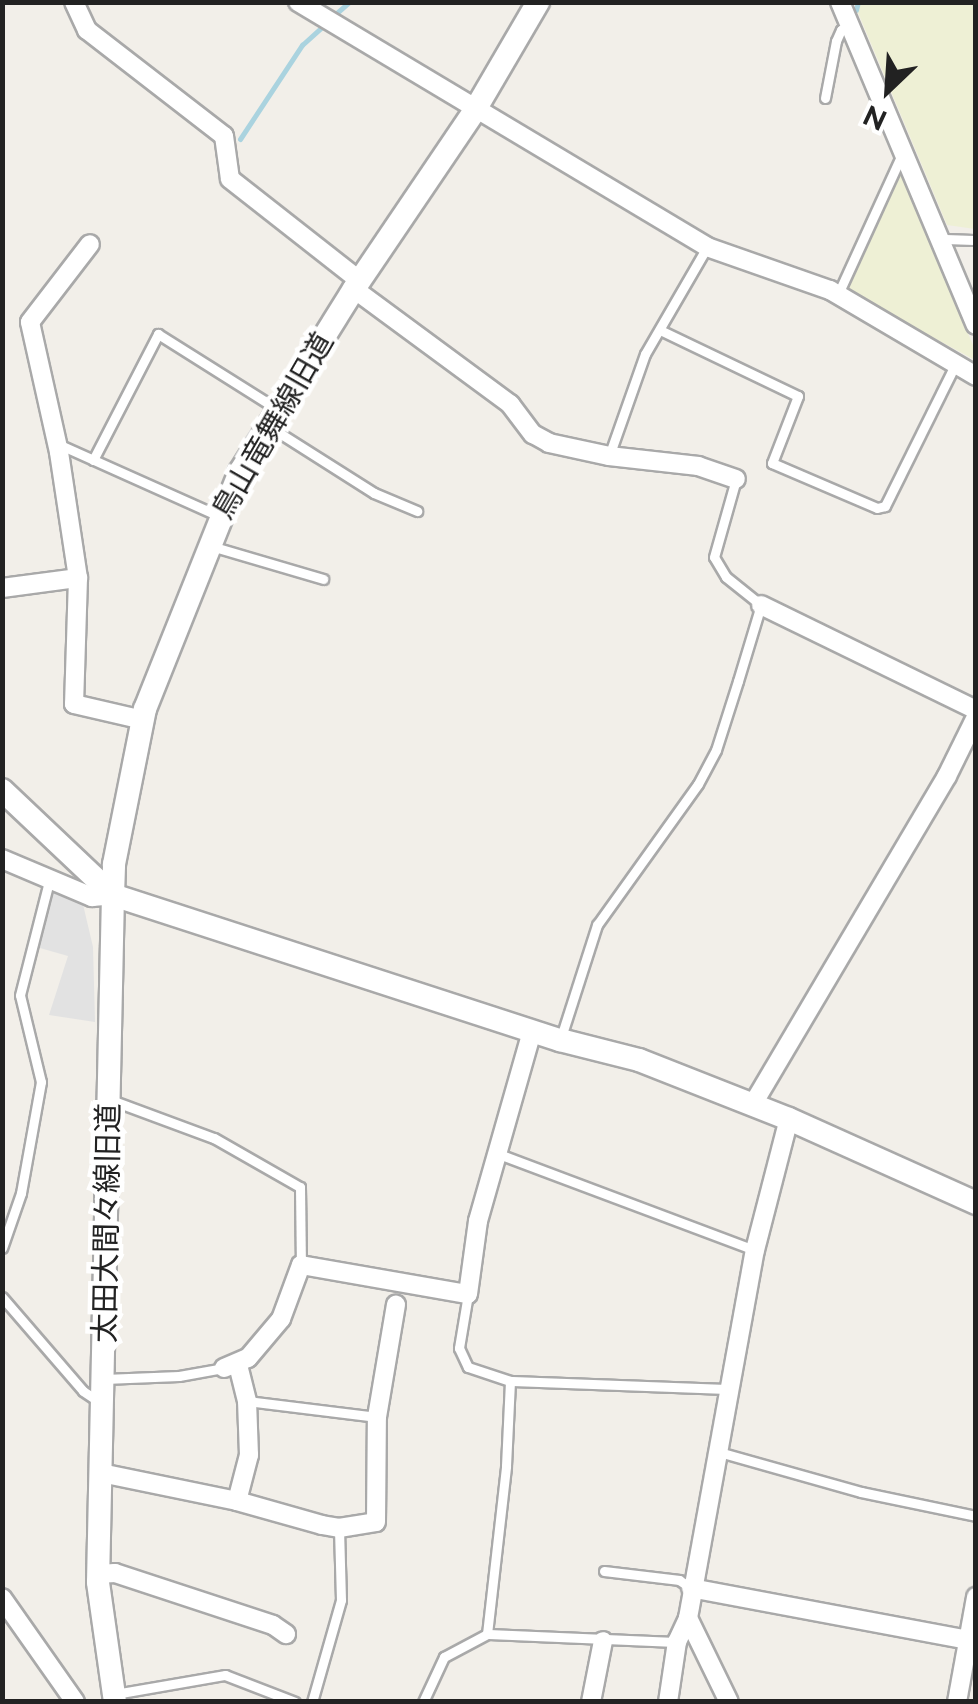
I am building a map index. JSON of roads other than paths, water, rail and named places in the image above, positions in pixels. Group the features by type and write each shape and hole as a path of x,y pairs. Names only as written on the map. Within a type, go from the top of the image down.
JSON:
{"street":[{"path":"74,2 87,30 224,136 230,179 357,285 510,404 533,434 549,443 609,456 698,466 736,479"},
{"path":"298,2 707,248 838,294 976,376"},
{"name":"鳥山竜舞線旧道","path":"113,895 114,864 143,720 219,516 273,417 475,110 538,2"},
{"path":"840,2 976,325"},
{"path":"90,244 30,322 58,444 78,578 74,704 143,720"},
{"path":"2,588 78,578"},
{"path":"753,1104 947,776 976,713 761,604"},
{"path":"2,790 113,895"},
{"path":"2,859 92,897 113,895 560,1040 639,1060 789,1119 976,1204"},
{"name":"太田大間々線旧道","path":"113,895 98,1574 101,1626 114,1698"},
{"path":"237,1501 248,1455 247,1400 231,1366 281,1319 301,1265 468,1294 478,1221 532,1031"},
{"path":"668,1702 677,1642 688,1618 755,1250 789,1119"},
{"path":"101,1473 237,1501 338,1528 376,1522 380,1513 377,1417 396,1305"},
{"path":"98,1574 115,1573 273,1625 286,1634"},
{"path":"692,1588 968,1640"},
{"path":"2,1598 75,1702"},
{"path":"957,1702 976,1598"},
{"path":"688,1618 728,1702"},
{"path":"591,1702 603,1640"}],"lane":[{"path":"825,98 836,41 840,30 850,25"},
{"path":"838,294 903,152"},
{"path":"943,239 976,240"},
{"path":"609,456 645,354 707,248"},
{"path":"660,330 798,396 772,462 877,508 886,506 956,363"},
{"path":"93,460 158,334 374,493 417,511"},
{"path":"58,444 219,516"},
{"path":"560,1040 606,908 698,784 716,750 761,604 726,577 714,557 736,479"},
{"path":"208,545 324,578"},
{"path":"2,1248 21,1193 42,1082 20,995 40,932 50,877"},
{"path":"108,1099 214,1138 300,1187 301,1265"},
{"path":"499,1154 755,1250"},
{"path":"396,1305 400,1281"},
{"path":"468,1294 459,1348 468,1367 510,1381 729,1390"},
{"path":"2,1296 84,1391 102,1403"},
{"path":"104,1379 178,1376 231,1366"},
{"path":"487,1634 506,1466 510,1381"},
{"path":"247,1400 377,1417"},
{"path":"719,1452 862,1492 976,1516"},
{"path":"312,1702 341,1600 338,1528"},
{"path":"604,1570 679,1580 692,1588"},
{"path":"423,1702 444,1657 487,1634 677,1642"},
{"path":"114,1698 126,1689 224,1675 295,1702"}],"waterway":[{"path":"332,17 349,2"},
{"path":"856,10 858,2"},
{"path":"240,139 302,45 324,25"}]}
